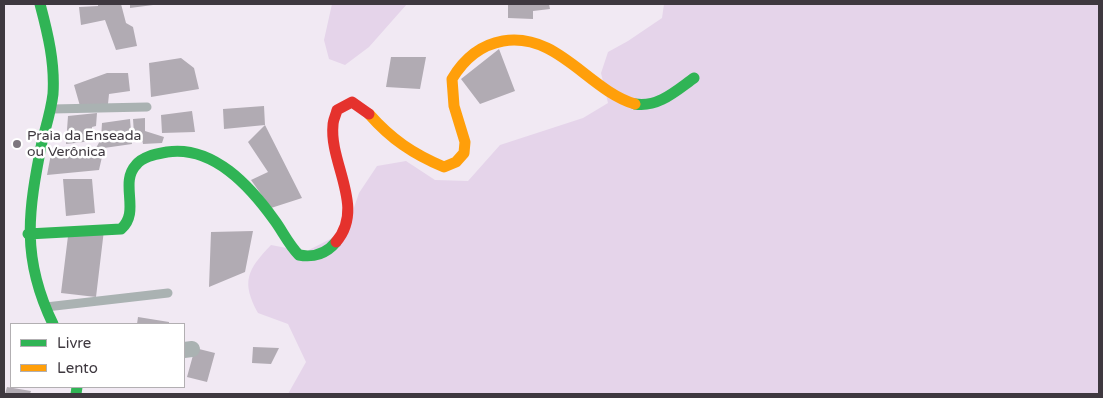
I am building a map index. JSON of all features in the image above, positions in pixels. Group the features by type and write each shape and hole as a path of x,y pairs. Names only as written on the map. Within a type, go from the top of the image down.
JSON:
{"street":[{"path":"40,4 52,57 53,87 30,199 28,234 30,264 43,307 52,323"},
{"path":"28,234 121,229 126,227 131,218 129,183 135,164 147,156 183,150 198,152 215,162 249,191 274,219 292,249 298,255 307,257 321,254 338,244 346,232 350,216 332,124 338,108 344,103 352,102 363,108 388,136 424,159 444,166 456,162 464,153 465,142 454,106 452,79 471,55 487,46 508,39 522,38 534,41 547,46 628,102 643,105 667,97 694,78"}],"lane":[{"path":"50,109 147,107"},
{"path":"43,307 168,293"}],"shaded area":[{"path":"332,4 407,4 369,47 345,65 329,59 324,40"},
{"path":"664,4 1099,4 1099,394 288,394 306,362 288,324 258,313 249,293 248,284 252,269 271,245 292,249 299,255 346,231 359,193 377,166 406,161 435,180 468,181 500,145 583,118 608,103 601,73 608,52 662,18"}],"building":[{"path":"98,4 121,4 126,23 133,27 137,46 116,50 105,20 81,25 79,7 98,6"},
{"path":"130,4 153,4 153,5 130,8"},
{"path":"508,4 549,4 550,9 533,11 533,19 508,18"},
{"path":"499,49 515,91 480,104 461,79"},
{"path":"391,57 426,57 420,89 386,87"},
{"path":"181,58 194,68 199,89 151,97 149,63"},
{"path":"107,73 128,73 130,91 109,94 108,104 80,106 74,85"},
{"path":"264,106 265,125 224,129 223,109"},
{"path":"192,111 195,132 162,133 161,115"},
{"path":"97,113 96,126 92,127 92,141 66,144 68,116"},
{"path":"145,118 145,131 164,137 162,143 143,144 141,134 134,134 133,119"},
{"path":"130,119 132,144 104,148 99,170 47,175 51,154 96,148 101,139 102,123"},
{"path":"265,125 302,198 271,208 251,180 268,172 248,142"},
{"path":"63,179 92,179 95,213 66,216"},
{"path":"104,230 96,297 61,293 68,236"},
{"path":"253,231 245,272 209,287 211,232"},
{"path":"138,317 169,322 169,323 137,323"},
{"path":"253,347 279,348 271,364 252,363"},
{"path":"195,348 215,353 207,382 187,377"},
{"path":"7,387 31,391 30,394 5,394"}],"traffic: fast":[{"path":"40,4 52,60 53,94 33,191 30,234 36,278 53,323"},
{"path":"635,104 643,105 659,101 674,93 694,78"},
{"path":"28,234 121,229 127,222 129,214 129,180 131,172 136,165 146,157 167,152 184,152 200,155 215,162 242,182 265,208 299,255 310,256 320,254 336,242"},
{"path":"76,394 77,388"}],"traffic: slow":[{"path":"369,114 394,138 422,157 444,167 456,162 464,153 465,142 454,106 452,79 473,54 487,46 503,41 523,41 540,45 557,53 602,87 618,97 635,104"}],"traffic: jam":[{"path":"336,242 344,229 348,215 347,200 333,140 333,121 337,110 352,102 369,114"}],"place":[{"name":"Praia da Enseada ou Verônica","path":"17,144"}]}
